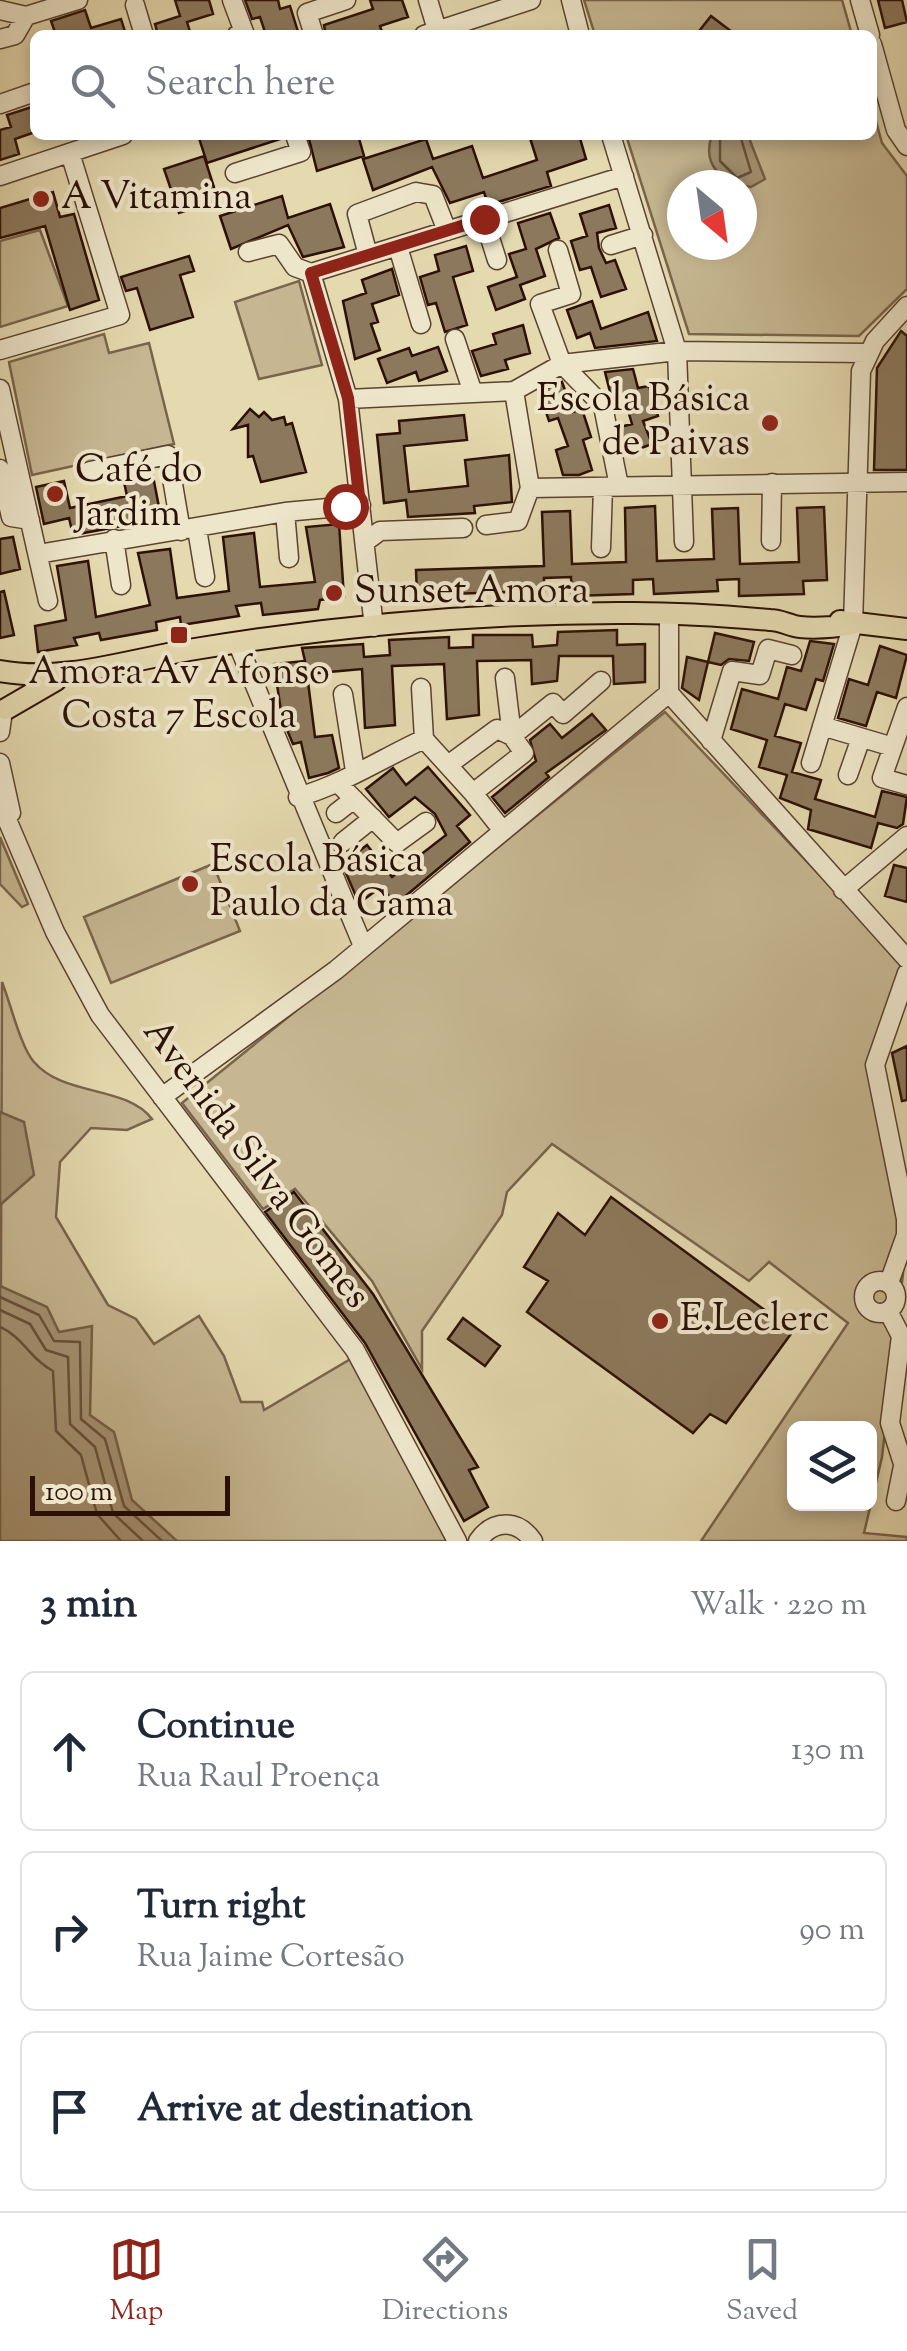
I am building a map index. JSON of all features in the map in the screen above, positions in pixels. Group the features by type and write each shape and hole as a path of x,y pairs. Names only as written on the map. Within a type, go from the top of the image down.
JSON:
{"main road":[{"path":"2,720 8,691 0,673 30,676 76,672 237,642 374,627 392,620 433,622 587,612 669,613 778,620 822,616 853,624 907,629"},
{"path":"2,720 41,685 76,672"}],"street":[{"path":"0,10 26,16 78,0"},
{"path":"232,0 243,30"},
{"path":"312,30 307,13 346,0"},
{"path":"428,0 430,30"},
{"path":"436,30 531,0"},
{"path":"571,0 579,30"},
{"path":"860,0 869,30"},
{"path":"138,2 143,30"},
{"path":"0,40 14,35 26,16"},
{"path":"877,62 896,130 907,146"},
{"path":"0,104 30,94"},
{"path":"0,176 72,162 113,140"},
{"path":"236,173 301,152 297,140"},
{"path":"613,140 677,351 684,542"},
{"path":"0,350 120,315 72,162"},
{"path":"248,252 279,244 296,267 311,273 624,176"},
{"path":"368,255 357,214 416,192 432,195 447,231"},
{"path":"484,219 497,260"},
{"path":"611,245 643,234"},
{"path":"398,247 421,324"},
{"path":"558,250 570,294 540,304 562,364 603,406 611,486 601,548"},
{"path":"311,273 348,398 360,505 372,536 374,627"},
{"path":"811,763 853,624 860,383 868,354 907,306"},
{"path":"456,339 473,393"},
{"path":"348,398 514,392 562,364 677,351 868,354"},
{"path":"0,390 6,449 30,520 48,601"},
{"path":"486,525 518,521 530,488 514,392"},
{"path":"90,471 168,455 206,576"},
{"path":"0,468 12,517 30,520"},
{"path":"530,488 907,482"},
{"path":"771,540 772,484"},
{"path":"38,554 286,512 360,505"},
{"path":"286,512 289,558"},
{"path":"372,536 464,528"},
{"path":"114,540 122,585"},
{"path":"669,613 669,693 907,959"},
{"path":"237,642 298,797 364,946"},
{"path":"711,741 732,671 760,675 768,649 792,654"},
{"path":"474,793 524,753 512,736 505,678"},
{"path":"512,736 552,703 563,714 601,682"},
{"path":"421,688 424,739 503,831"},
{"path":"162,1098 364,946 669,693"},
{"path":"342,694 355,771"},
{"path":"907,707 882,778 907,784"},
{"path":"822,726 893,747"},
{"path":"448,765 497,729 512,736"},
{"path":"848,775 861,738"},
{"path":"298,797 340,785 355,771 424,739"},
{"path":"0,763 18,842"},
{"path":"340,785 397,843 426,822"},
{"path":"336,813 354,799"},
{"path":"0,803 18,842"},
{"path":"343,842 372,818"},
{"path":"843,890 907,836"},
{"name":"Avenida Silva Gomes","path":"18,842 78,977 100,1015 355,1350 390,1408 452,1533"},
{"path":"888,1311 897,1297 889,1283 906,1236 906,1219 876,1053 907,973"},
{"path":"888,1311 872,1311 864,1297 872,1282 889,1283"},
{"path":"888,1311 901,1336 890,1423 905,1471 896,1501"},
{"path":"452,1533 480,1537 502,1524 515,1525 533,1541"}],"shaded area":[{"path":"584,0 842,0 851,30 593,30"},
{"path":"877,125 882,143 907,176 907,289 859,336 689,334 628,140 877,140"},
{"path":"40,230 68,306 0,327 0,241"},
{"path":"299,281 322,365 259,379 235,302"},
{"path":"104,334 109,353 149,343 174,444 32,475 9,362"},
{"path":"665,712 903,963 871,1068 905,1256 882,1457 877,1478 877,1421 787,1421 787,1511 869,1511 864,1533 907,1537 907,1541 701,1541 848,1323 769,1262 749,1281 552,1144 507,1192 502,1215 422,1331 422,1369 372,1281 295,1189 263,1209 182,1103"},
{"path":"0,837 28,904 22,907 0,884"},
{"path":"213,864 240,931 111,983 84,917"},
{"path":"2,982 20,1036 34,1062 61,1081 127,1101 152,1119 127,1130 91,1128 60,1162 56,1217 108,1305 136,1319 154,1344 199,1316 224,1356 241,1402 262,1402 264,1410 354,1357 452,1541 0,1541"}],"water":[{"path":"711,140 750,140 765,179 757,184 757,170 716,170 710,156"},
{"path":"0,1112 24,1122 34,1175 0,1205"},
{"path":"0,1286 47,1307 59,1332 92,1326 90,1415 114,1432 132,1500 177,1541 0,1541"}],"building":[{"path":"175,0 209,0 213,14 187,22 189,30 157,30 155,24 180,16"},
{"path":"245,0 278,0 280,9 290,6 297,30 264,30 260,17 252,19"},
{"path":"370,0 402,0 408,17 380,26 381,30 325,30 324,25 373,9"},
{"path":"878,0 902,0 907,22 885,28"},
{"path":"85,10 91,28 121,19 124,30 54,30 51,21"},
{"path":"711,16 729,30 700,30"},
{"path":"30,108 30,134 15,139 19,154 0,160 0,130 11,127 7,115"},
{"path":"200,140 277,140 207,163"},
{"path":"309,140 359,140 364,156 317,171"},
{"path":"426,140 433,159 472,146 483,178 537,160 531,140 580,140 586,159 547,172 551,186 488,205 484,192 450,203 432,167 373,190 363,159"},
{"path":"204,156 218,200 179,213 164,169"},
{"path":"53,192 60,217 74,214 99,300 70,310 45,226 0,238 0,208"},
{"path":"282,196 288,218 330,204 344,247 303,257 288,225 231,249 220,216"},
{"path":"609,205 616,228 597,233 599,248 606,263 615,260 626,289 601,297 591,267 580,270 571,241 587,236 580,214"},
{"path":"550,213 559,238 536,249 545,276 520,285 525,299 496,310 488,287 517,277 509,254 526,249 518,223"},
{"path":"466,246 473,271 453,277 467,325 445,332 436,303 428,305 420,277 439,271 435,255"},
{"path":"189,256 194,271 180,275 193,317 150,330 137,288 126,291 121,277"},
{"path":"392,269 399,295 372,304 378,322 371,324 380,350 355,359 343,301 366,293 362,280"},
{"path":"592,301 601,329 648,312 657,341 595,348 590,333 577,338 567,310"},
{"path":"523,325 530,353 505,360 508,369 481,376 472,351 496,344 493,334"},
{"path":"901,331 907,336 907,470 874,470 877,368"},
{"path":"438,347 447,371 419,381 416,372 387,383 378,359 409,348 412,356"},
{"path":"633,369 638,388 649,386 658,416 643,421 652,444 625,454 620,427 632,424 623,394 611,396 605,372"},
{"path":"562,382 573,412 582,409 591,437 583,440 592,470 579,475 563,475 556,450 568,446 558,418 549,421 539,391"},
{"path":"250,409 259,417 264,412 272,420 284,417 286,425 292,423 306,472 261,482 253,456 248,457 248,425 233,429"},
{"path":"464,415 467,440 404,446 409,492 468,486 465,460 509,455 512,502 474,506 475,513 408,517 406,500 384,503 377,435 400,433 399,421"},
{"path":"152,471 159,507 136,512 138,523 73,535 69,518 44,524 36,487 64,481 70,508 127,496 123,477"},
{"path":"655,506 657,561 714,559 712,509 738,508 740,564 799,562 797,508 824,507 827,580 803,581 804,594 739,596 739,579 717,580 718,591 654,594 653,579 633,580 633,594 572,596 571,577 544,578 544,591 417,595 416,570 544,566 542,512 570,511 572,564 626,562 625,508"},
{"path":"339,524 344,597 320,600 318,609 263,615 261,603 236,606 239,616 181,625 180,617 156,622 157,630 101,640 99,633 74,638 77,645 38,652 35,626 66,620 57,566 88,561 96,617 150,605 138,553 170,549 177,598 229,591 223,537 254,533 260,587 315,582 306,527"},
{"path":"13,537 20,569 0,574 0,539"},
{"path":"4,591 14,635 0,638 0,592"},
{"path":"617,630 617,645 645,644 645,682 614,684 613,656 559,656 557,681 532,684 531,660 477,661 479,715 447,719 444,664 392,666 395,725 365,728 362,669 307,674 315,737 332,735 339,768 309,778 301,742 293,744 282,718 274,664 305,661 302,648 363,644 364,657 390,655 389,640 449,637 449,648 473,647 473,635 532,635 533,647 557,645 558,632"},
{"path":"715,633 754,642 749,661 729,659 721,665 708,662"},
{"path":"810,641 834,644 823,681 816,679 806,710 785,704 775,736 801,743 792,772 821,780 815,799 875,817 882,791 907,797 903,824 897,828 878,823 871,848 808,829 811,810 780,798 787,775 759,767 767,740 731,729 742,689 778,699 787,667 801,671"},
{"path":"880,646 907,655 896,698 877,692 866,726 838,718 849,679 868,685"},
{"path":"687,657 708,662 699,700 682,688"},
{"path":"592,714 606,730 546,773 549,777 505,813 492,797 536,761 530,740 550,724 562,738"},
{"path":"428,767 470,815 457,826 470,842 396,904 381,887 359,903 342,864 367,845 392,877 446,835 435,814 415,797 389,817 366,789 393,768 406,785"},
{"path":"894,865 907,868 907,902 885,896"},
{"path":"907,1046 907,1100 902,1101 892,1053"},
{"path":"294,1192 373,1294 478,1467 469,1470 488,1507 464,1521 365,1343 265,1212"},
{"name":"E.Leclerc","path":"611,1197 793,1331 726,1423 710,1414 693,1433 527,1312 548,1281 524,1267 558,1213 585,1235"},
{"path":"463,1318 500,1346 485,1366 448,1339"}],"place":[{"name":"A Vitamina","path":"41,199"},
{"name":"Escola Básica de Paivas","path":"770,423"},
{"name":"Café do Jardim","path":"55,494"},
{"name":"Sunset Amora","path":"334,593"},
{"name":"Amora Av Afonso Costa 7 Escola","path":"179,635"},
{"name":"Escola Básica Paulo da Gama","path":"190,884"},
{"name":"E.Leclerc","path":"660,1321"}],"route":[{"path":"345,506 360,505 348,398 311,273 484,219"}]}
